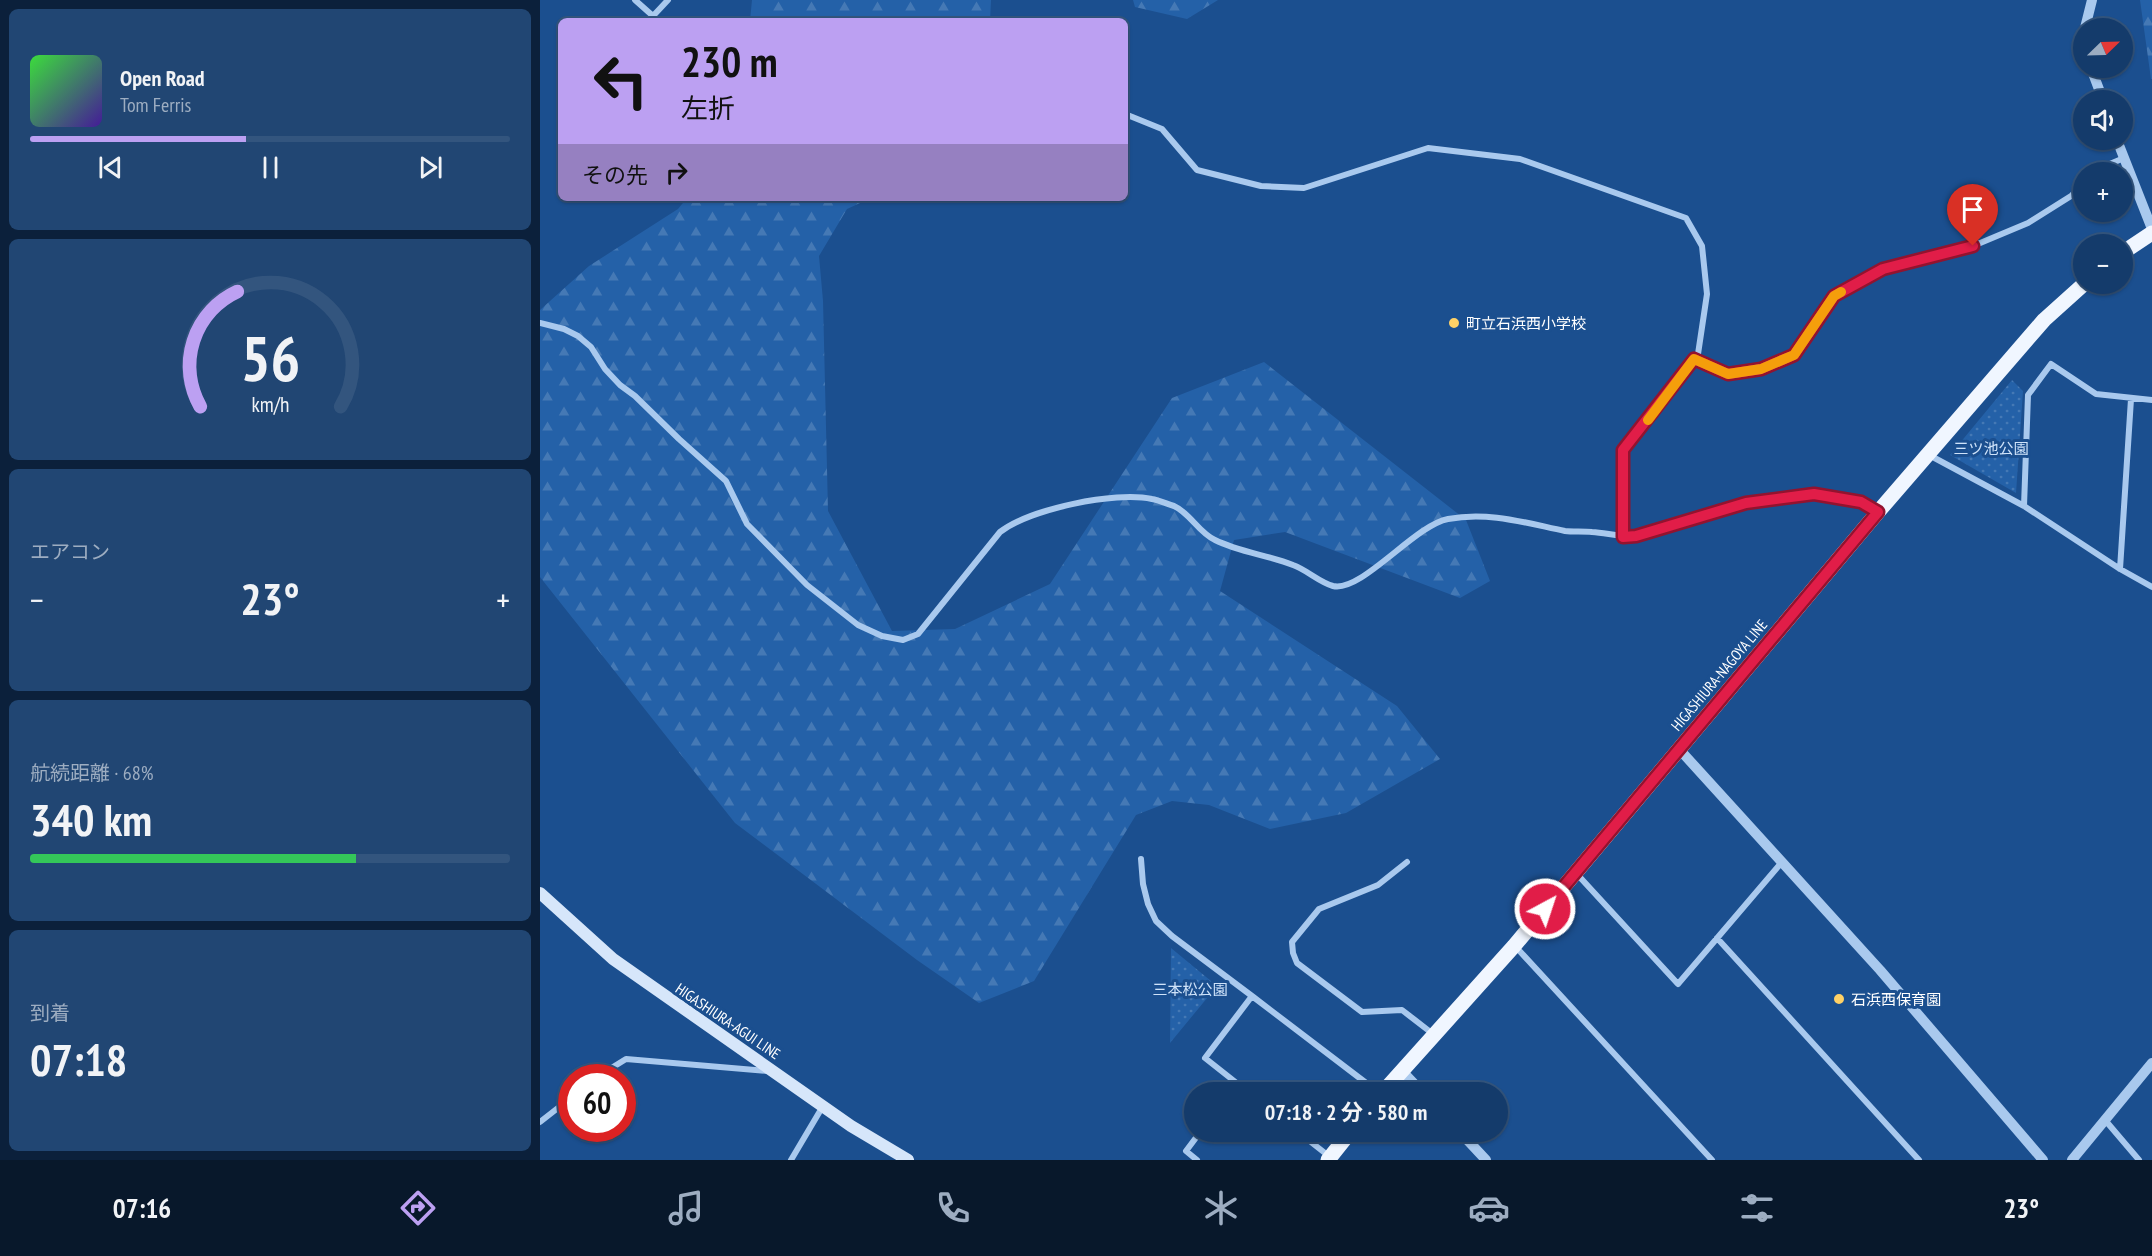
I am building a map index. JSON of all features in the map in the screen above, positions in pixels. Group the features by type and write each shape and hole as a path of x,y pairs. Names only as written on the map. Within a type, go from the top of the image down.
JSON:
{"main road":[{"path":"2133,246 2152,231"},
{"name":"HIGASHIURA-NAGOYA LINE","path":"1391,1082 1514,946 1878,512 2044,320 2073,294"},
{"name":"HIGASHIURA-AGUI LINE","path":"540,893 613,959 851,1126 908,1160"},
{"path":"1329,1159 1343,1142"}],"street":[{"path":"635,0 653,16 668,0"},
{"path":"2088,18 2092,0"},
{"path":"1128,115 1162,129 1197,170 1260,186 1304,188 1428,148 1520,159 1686,218 1702,246 1707,294 1698,354 1623,450 1623,537"},
{"path":"2121,150 2152,231"},
{"path":"2115,162 2124,158"},
{"path":"1694,359 1728,374 1761,369 1794,355 1834,296 1883,269 1973,246 2028,223 2073,194"},
{"path":"540,323 564,329 578,336 591,347 605,369 620,385 635,396 679,440 726,481 747,524 807,585 858,625 882,636 903,640 918,634 1000,532 1011,524 1081,502 1132,497 1152,499 1177,508 1204,534 1216,541 1294,565 1334,586 1346,585 1362,577 1435,522 1449,518 1501,518 1567,531 1623,537 1636,536 1746,503 1814,494 1861,502 1878,512"},
{"path":"2024,506 2028,395 2051,364 2096,394 2152,400"},
{"path":"2120,569 2131,399"},
{"path":"1929,454 2024,506 2120,569 2152,587"},
{"path":"1680,750 1880,970 2043,1160"},
{"path":"1141,859 1143,884 1148,904 1156,921 1172,936 1365,1082"},
{"path":"1407,862 1378,885 1319,909 1292,942 1293,954 1297,963 1362,1012 1402,1010 1434,1034"},
{"path":"1576,873 1678,984 1782,862"},
{"path":"1717,938 1918,1160"},
{"path":"1514,946 1712,1160"},
{"path":"1236,1082 1205,1058 1252,996"},
{"path":"618,1064 626,1059 775,1071"},
{"path":"2072,1160 2152,1064"},
{"path":"1401,1070 1412,1082"},
{"path":"791,1160 823,1105"},
{"path":"540,1122 558,1108"},
{"path":"2105,1120 2139,1160"},
{"path":"1193,1142 1186,1151 1197,1160"},
{"path":"1310,1142 1329,1159"},
{"path":"1469,1142 1486,1160"}],"green space":[{"path":"752,0 991,0 990,18 750,18"},
{"path":"1133,0 1218,0 1187,19 1135,7"},
{"path":"2140,0 2152,0 2152,79 2151,79"},
{"path":"685,201 864,201 847,209 819,256 823,301 828,511 892,631 955,629 1050,584 1172,398 1264,362 1466,520 1490,581 1460,598 1285,532 1234,540 1220,591 1397,706 1440,759 1346,813 1270,829 1209,805 1172,801 1136,815 1034,981 979,1003 917,960 735,823 540,577 540,310 589,266 678,209"},
{"name":"三ツ池公園","path":"2012,380 2023,391 2016,493 1950,455"},
{"name":"三本松公園","path":"1171,948 1217,986 1170,1043"}],"slow traffic":[{"path":"1648,420 1694,359 1728,374 1761,369 1794,355 1834,296 1841,292"}],"place":[{"name":"町立石浜西小学校","path":"1454,323"},
{"name":"石浜西保育園","path":"1839,999"}],"route":[{"path":"1545,909 1878,512 1861,502 1814,494 1746,503 1636,536 1623,537 1623,450 1694,359 1728,374 1761,369 1794,355 1834,296 1883,269 1973,246"}]}
